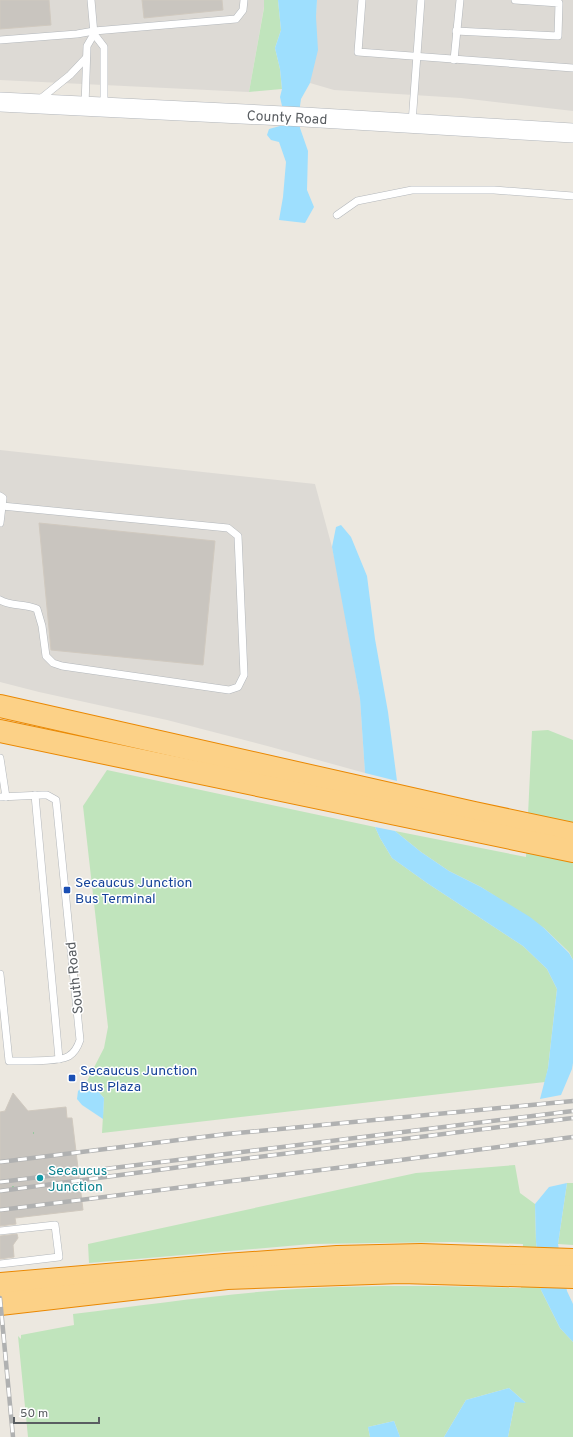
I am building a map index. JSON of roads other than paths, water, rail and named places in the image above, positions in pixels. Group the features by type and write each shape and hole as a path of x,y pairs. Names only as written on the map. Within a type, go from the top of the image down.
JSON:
{"highway":[{"path":"0,706 459,810 573,834"},
{"path":"0,731 573,851"},
{"path":"0,1284 337,1257 421,1256 511,1266 573,1277"},
{"path":"0,1304 227,1278 401,1272 511,1266 573,1260"},
{"path":"0,1317 51,1306 276,1277"}],"main road":[{"name":"County Road","path":"0,102 573,133"}],"lane":[{"path":"91,0 94,33 104,47 104,107"},
{"path":"0,40 94,33 236,19 243,10 244,0"},
{"path":"362,0 358,52 573,68"},
{"path":"412,124 421,0"},
{"path":"454,60 460,0"},
{"path":"456,31 558,36 559,3 515,0"},
{"path":"85,106 87,46 94,33"},
{"path":"34,104 70,75 86,58"},
{"path":"337,215 357,202 412,190 494,190 573,196"},
{"path":"0,496 3,498 0,523"},
{"path":"0,600 13,605 22,604 37,609 42,626 46,656 53,663 62,666 229,690 238,687 244,675 238,536 228,528 2,506"},
{"name":"South Road","path":"0,758 3,797 35,794 47,795 56,800 80,1040 70,1056 59,1059 9,1061 0,974"},
{"path":"35,794 59,1059"},
{"path":"0,1230 55,1225 59,1257 0,1264"}],"water":[{"path":"278,0 317,0 316,17 318,50 310,83 301,99 300,106 300,128 308,151 307,190 314,207 305,223 279,220 283,197 286,162 279,142 271,140 267,135 269,129 280,126 282,106 280,97 282,89 280,69 275,48 281,30"},
{"path":"341,525 351,537 367,576 375,639 388,712 397,781 365,773 360,699 332,547 336,527"},
{"path":"375,827 395,831 421,852 449,871 481,887 530,917 544,928 569,953 573,960 573,1063 561,1095 540,1099 548,1068 557,989 547,969 523,946 427,883 392,858"},
{"path":"85,1085 94,1087 104,1098 103,1119 82,1105 77,1099 78,1091"},
{"path":"567,1183 558,1244 567,1291 573,1304 573,1342 560,1328 541,1290 536,1242 535,1204 549,1187"},
{"path":"509,1388 526,1403 515,1402 508,1437 444,1437 466,1400"},
{"path":"394,1421 400,1437 370,1437 368,1427"}],"railway":[{"path":"0,1162 227,1134 573,1101"},
{"path":"0,1182 573,1111"},
{"path":"0,1191 218,1162 573,1118"},
{"path":"0,1210 573,1137"},
{"path":"0,1298 13,1437"}],"place":[{"name":"Secaucus Junction Bus Terminal","path":"67,890"},
{"name":"Secaucus Junction Bus Plaza","path":"72,1078"},
{"name":"Secaucus Junction","path":"40,1178"}]}
